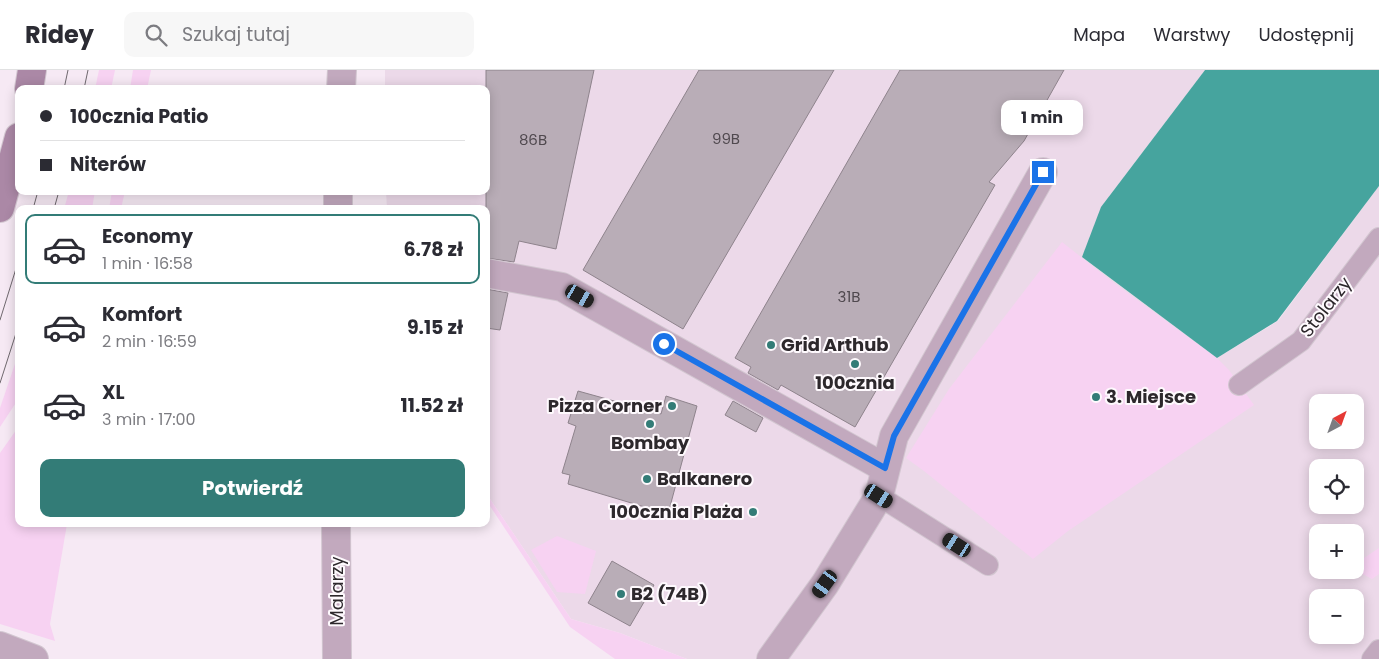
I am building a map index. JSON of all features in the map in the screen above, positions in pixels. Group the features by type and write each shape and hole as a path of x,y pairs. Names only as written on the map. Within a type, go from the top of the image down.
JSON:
{"main road":[{"path":"30,85 32,70"},
{"path":"0,208 15,152"}],"street":[{"path":"341,85 342,70"},
{"path":"771,659 825,584 879,496 894,436 1043,172"},
{"path":"490,274 562,287 571,291 885,468"},
{"name":"Malarzy","path":"336,527 337,659"},
{"path":"0,646 34,659"}],"lane":[{"name":"Stolarzy","path":"1240,385 1301,341 1379,238"},
{"path":"879,496 988,565"},
{"path":"1372,659 1379,650"}],"shaded area":[{"path":"99,70 115,70 112,85 96,85"},
{"path":"133,70 151,70 148,85 131,85"},
{"name":"100cznia","path":"385,70 1205,70 1110,195 1082,257 1217,358 1278,321 1379,186 1379,659 687,659 620,633 571,619 490,499 490,205 387,205 386,195 490,195 490,85 385,85"},
{"path":"1205,70 1379,70 1379,186 1277,321 1217,358 1082,257 1101,207"},
{"path":"68,195 94,195 93,205 65,205"},
{"path":"111,195 124,195 122,205 110,205"},
{"name":"3. Miejsce","path":"1062,242 1114,283 1217,358 1229,370 1254,405 1068,531 1033,559 906,458 949,389"},
{"path":"15,364 15,404 0,427 0,408"},
{"path":"15,432 15,527 66,527 50,624 55,641 0,624 0,453"},
{"path":"490,499 571,619 620,633 687,659 615,659 570,627 490,506"},
{"path":"557,536 596,551 585,594 557,592 531,550"},
{"path":"1379,548 1379,574 1372,579 1364,575 1364,558"}],"building":[{"path":"486,70 594,70 556,249 519,241 514,262 490,259 490,205 486,205 486,195 490,195 490,85 486,85"},
{"path":"699,70 834,70 683,329 583,270"},
{"path":"900,70 1064,70 1024,141 989,182 995,185 855,427 781,385 778,390 748,373 751,367 735,358"},
{"path":"490,290 508,293 500,330 490,329"},
{"path":"578,391 661,414 666,396 697,406 668,514 568,484 570,475 562,473 576,426 568,423"},
{"path":"733,401 763,418 756,432 725,415"},
{"name":"B2 (74B)","path":"612,561 654,585 630,626 588,603"}],"tram line":[{"path":"65,85 68,70"},
{"path":"85,85 88,70"},
{"path":"34,205 37,195"},
{"path":"55,205 58,195"},
{"path":"0,320 15,272"},
{"path":"0,383 15,336"}],"place":[{"name":"Grid Arthub","path":"771,345"},
{"name":"100cznia","path":"855,364"},
{"name":"3. Miejsce","path":"1096,397"},
{"name":"Pizza Corner","path":"672,406"},
{"name":"Bombay","path":"650,424"},
{"name":"Balkanero","path":"647,479"},
{"name":"100cznia Plaża","path":"753,512"},
{"name":"B2 (74B)","path":"621,594"}],"route":[{"path":"664,344 885,468 894,436 1043,172"}]}
